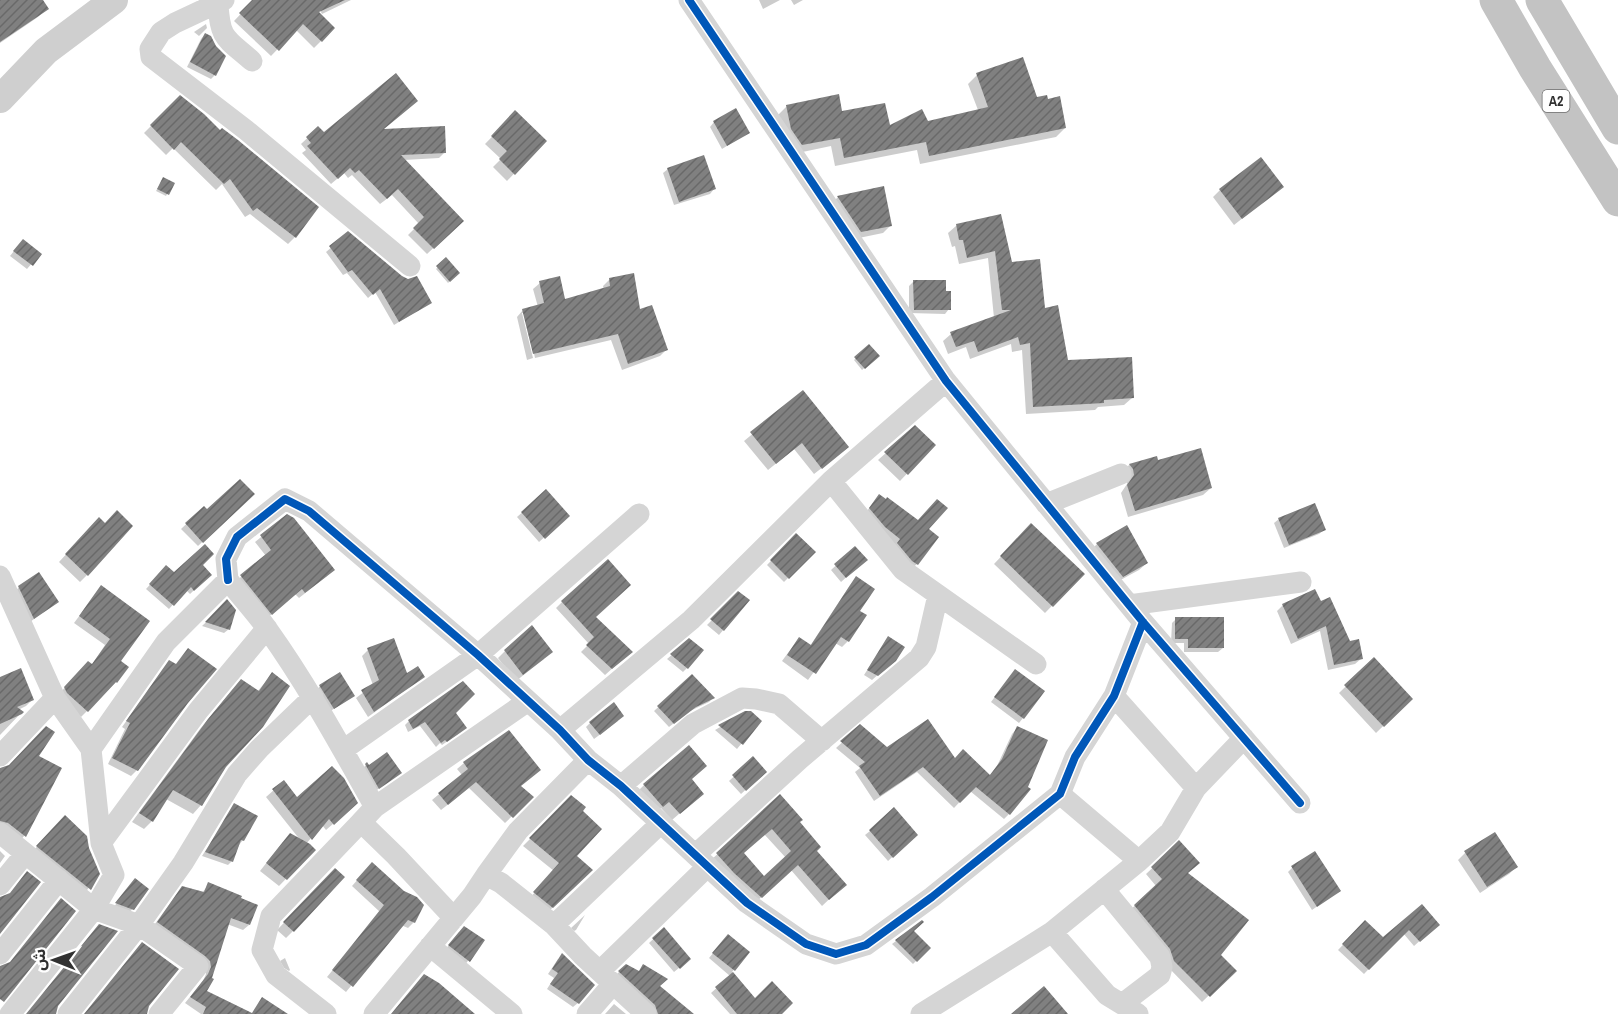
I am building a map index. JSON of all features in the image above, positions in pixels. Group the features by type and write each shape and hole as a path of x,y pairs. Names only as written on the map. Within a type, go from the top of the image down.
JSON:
{"highway":[{"name":"A2","path":"1496,0 1535,68 1618,200"},
{"name":"A2","path":"1542,0 1618,128"}],"main road":[{"path":"0,99 46,51 114,0"}],"street":[{"path":"689,0 946,381 1143,622 1300,803"},
{"path":"252,61 223,36 219,24 217,1 161,33 150,49 151,57 246,130 410,266"},
{"path":"560,730 691,620 831,481 946,381"},
{"path":"1046,504 1121,474"},
{"path":"831,481 903,570 1036,664"},
{"path":"454,918 396,856 368,814 343,750 313,698 267,628 228,580 226,559 237,537 285,499 309,511 478,655 560,730 588,760 621,786 747,903 806,944 836,954 866,945 932,897 1060,794 1075,757 1114,696 1143,622"},
{"path":"343,750 478,655 639,514"},
{"path":"0,576 55,698 91,748 101,843 114,875 94,909 10,1014"},
{"path":"91,748 166,642 228,580"},
{"path":"1129,605 1301,582"},
{"path":"587,1014 606,977 701,861 822,741 919,658 926,647 938,595"},
{"path":"101,843 198,711 267,628"},
{"path":"1114,696 1197,788"},
{"path":"0,756 55,698"},
{"path":"68,1014 139,925 183,863 237,774 258,749 313,698"},
{"path":"621,786 693,724 742,698 779,704 822,741"},
{"path":"326,1014 276,975 262,950 271,916 368,814 528,701"},
{"path":"921,1014 1052,932 1139,861 1170,832 1197,788 1244,738"},
{"path":"382,1011 518,831 588,760"},
{"path":"1060,794 1139,861"},
{"path":"554,925 661,823"},
{"path":"0,833 94,909 139,925 198,966 159,1014"},
{"path":"0,885 25,854"},
{"path":"486,875 501,883 554,925 646,1014"},
{"path":"0,954 59,880"},
{"path":"1052,932 1107,995 1130,1009 1160,975 1162,967 1160,957 1104,889"},
{"path":"430,946 512,1014"}],"building":[{"path":"0,0 43,0 49,9 0,42"},
{"path":"252,0 345,0 319,12 335,28 322,42 303,24 279,51 239,13"},
{"path":"205,33 211,36 216,46 226,56 216,76 190,62"},
{"path":"1023,57 1037,97 1047,95 1048,99 1060,96 1066,128 929,156 926,142 844,158 840,138 802,145 791,129 786,105 839,94 842,111 885,103 890,125 922,109 928,121 988,107 976,73"},
{"path":"396,73 418,101 384,129 445,126 446,153 401,155 464,221 434,249 413,228 424,217 398,189 387,199 359,170 355,173 350,168 338,179 307,146 311,143 306,137 318,126 324,132"},
{"path":"180,95 220,130 222,128 238,140 319,207 296,238 257,208 253,211 230,179 224,184 181,142 174,150 150,125"},
{"path":"736,108 750,133 727,146 713,121"},
{"path":"515,110 547,141 515,175 499,159 507,151 491,136"},
{"path":"704,155 716,189 679,202 667,168"},
{"path":"1261,157 1284,187 1242,219 1219,189"},
{"path":"163,177 175,183 169,195 157,189"},
{"path":"884,186 892,226 861,232 837,196"},
{"path":"1001,214 1012,262 1040,259 1045,308 1058,305 1068,360 1132,357 1134,398 1104,400 1104,403 1033,407 1030,343 1020,345 1018,337 978,352 974,341 956,347 950,332 1011,310 1002,310 995,251 967,258 963,240 959,240 956,224"},
{"path":"348,231 402,276 408,279 417,276 432,303 399,322 380,289 373,295 352,270 348,272 329,246"},
{"path":"23,239 42,254 33,266 13,251"},
{"path":"446,257 460,273 450,282 436,266"},
{"path":"634,273 640,309 652,305 668,350 628,364 618,334 533,354 522,309 544,303 539,281 560,276 565,299 610,286 609,278"},
{"path":"913,280 946,280 946,291 951,291 951,310 914,310"},
{"path":"869,344 880,356 865,369 854,357"},
{"path":"803,390 849,447 822,469 802,443 776,464 750,432"},
{"path":"915,425 936,445 908,475 884,452"},
{"path":"1201,448 1212,488 1135,511 1127,485 1134,475 1129,464 1157,456 1158,460"},
{"path":"240,479 255,494 203,543 185,523 204,506 207,509"},
{"path":"546,489 570,516 545,539 521,512"},
{"path":"879,494 886,499 887,497 918,520 937,499 948,508 929,529 939,537 918,565 897,543 900,539 885,527 869,508"},
{"path":"1315,503 1326,530 1289,545 1278,518"},
{"path":"117,510 133,526 88,576 65,554 99,517 105,523"},
{"path":"287,514 294,518 335,570 305,593 302,589 272,615 240,575 271,550 260,535"},
{"path":"1031,523 1085,574 1053,607 1000,556"},
{"path":"1127,525 1148,563 1123,577 1096,543"},
{"path":"796,533 816,552 789,579 770,560"},
{"path":"205,544 214,554 203,565 212,575 194,591 191,587 174,606 149,584 166,565 174,572"},
{"path":"855,546 868,560 846,578 834,564"},
{"path":"608,559 631,585 596,617 633,652 612,669 586,645 594,637 561,601"},
{"path":"39,572 59,602 34,619 18,586"},
{"path":"856,576 875,589 860,611 867,615 849,642 841,637 816,674 787,655 799,637 811,645"},
{"path":"101,585 150,621 121,661 129,667 117,683 88,712 67,693 64,687 88,661 92,664 110,639 79,616"},
{"path":"1315,589 1321,601 1330,597 1350,641 1359,639 1363,659 1334,665 1326,626 1298,639 1282,604"},
{"path":"738,591 750,600 724,631 710,619"},
{"path":"227,599 236,610 230,630 205,622"},
{"path":"1175,617 1224,617 1224,648 1188,648 1188,639 1175,639"},
{"path":"532,625 553,652 523,675 504,650"},
{"path":"888,636 905,647 896,661 878,676 867,670"},
{"path":"394,638 407,673 418,666 425,677 374,712 361,690 379,680 367,648"},
{"path":"689,638 704,650 688,669 670,654"},
{"path":"188,648 217,669 188,703 138,771 112,758 130,723 126,721 169,660 176,664"},
{"path":"1374,657 1413,699 1384,727 1344,685"},
{"path":"21,668 34,700 17,707 24,712 22,714 0,724 0,677"},
{"path":"1015,669 1045,691 1024,719 994,697"},
{"path":"272,672 290,686 263,727 226,767 202,806 173,790 153,822 139,813 208,719 241,679 259,691"},
{"path":"340,672 355,696 334,709 319,685"},
{"path":"692,674 715,698 696,707 674,724 657,706"},
{"path":"463,681 475,694 456,713 467,728 447,742 445,740 441,743 425,722 413,729 408,720"},
{"path":"614,702 624,716 600,735 589,722"},
{"path":"745,711 751,711 762,721 743,745 718,725"},
{"path":"928,719 955,758 963,749 990,775 1002,759 1017,726 1048,740 1028,787 1031,789 1010,815 976,787 960,803 923,767 880,796 859,766 865,762 840,741 860,724 887,747"},
{"path":"46,726 55,732 39,756 62,768 26,837 8,823 0,821 0,768 9,765"},
{"path":"509,730 541,770 521,786 534,797 513,818 476,782 448,805 438,793 468,769 463,762"},
{"path":"689,745 707,766 692,779 704,794 680,814 669,802 663,807 643,784"},
{"path":"387,752 402,773 379,789 365,764 367,762 369,765"},
{"path":"753,756 767,772 746,791 732,775"},
{"path":"332,766 344,778 358,803 334,825 329,819 312,840 272,789 284,780 297,797"},
{"path":"780,794 803,820 800,822 821,847 817,851 847,885 829,900 798,865 762,898 716,853","holes":["772,829 791,851 764,876 744,853"]},
{"path":"571,795 586,807 583,811 602,829 577,856 593,870 553,908 533,892 559,863 529,838"},
{"path":"234,803 258,816 244,841 241,840 233,862 205,852"},
{"path":"894,807 918,835 893,858 869,830"},
{"path":"65,815 87,836 89,848 100,874 91,890 36,846"},
{"path":"1495,832 1518,867 1487,887 1464,851"},
{"path":"290,833 316,850 287,880 266,863"},
{"path":"1179,840 1200,863 1188,873 1249,920 1221,955 1237,971 1210,997 1174,961 1170,949 1134,905 1162,879 1151,867"},
{"path":"1315,851 1341,891 1317,907 1291,866"},
{"path":"372,862 404,891 417,897 424,905 415,923 408,920 353,987 332,970 384,905 356,880"},
{"path":"335,868 345,877 294,932 283,922"},
{"path":"27,871 41,882 0,934 0,897 10,893"},
{"path":"135,878 149,889 134,910 115,903"},
{"path":"208,882 258,905 250,925 231,918 212,978 214,979 207,991 252,1013 262,997 288,1014 203,1014 206,1007 190,997 208,974 211,967 210,961 157,922 182,886 204,892"},
{"path":"61,898 76,911 4,1002 0,999 0,966 10,962"},
{"path":"1422,904 1440,925 1420,942 1409,930 1369,970 1342,944 1365,920 1383,937"},
{"path":"922,920 924,922 914,931 931,948 917,962 895,940"},
{"path":"99,924 118,931 58,1006 56,1014 26,1014"},
{"path":"464,926 485,940 470,962 448,945"},
{"path":"664,927 691,959 680,969 652,938"},
{"path":"728,934 750,952 735,971 712,953"},
{"path":"142,942 179,969 149,1006 147,1014 84,1014"},
{"path":"562,953 595,985 579,1004 550,984 558,973 552,969"},
{"path":"626,964 639,971 643,964 668,979 660,986 694,1014 658,1014 655,1005 618,971"},
{"path":"733,972 755,998 772,981 793,1003 782,1014 737,1014 715,987"},
{"path":"424,974 439,983 475,1014 391,1014"},
{"path":"1044,986 1068,1014 1011,1014"}],"cycle path":[{"path":"689,0 946,381 1143,622 1300,803"},
{"path":"228,580 226,559 237,537 285,499 309,511 478,655 560,730 588,760 621,786 747,903 806,944 836,954 866,945 932,897 1060,794 1075,757 1114,696 1143,622"}]}
